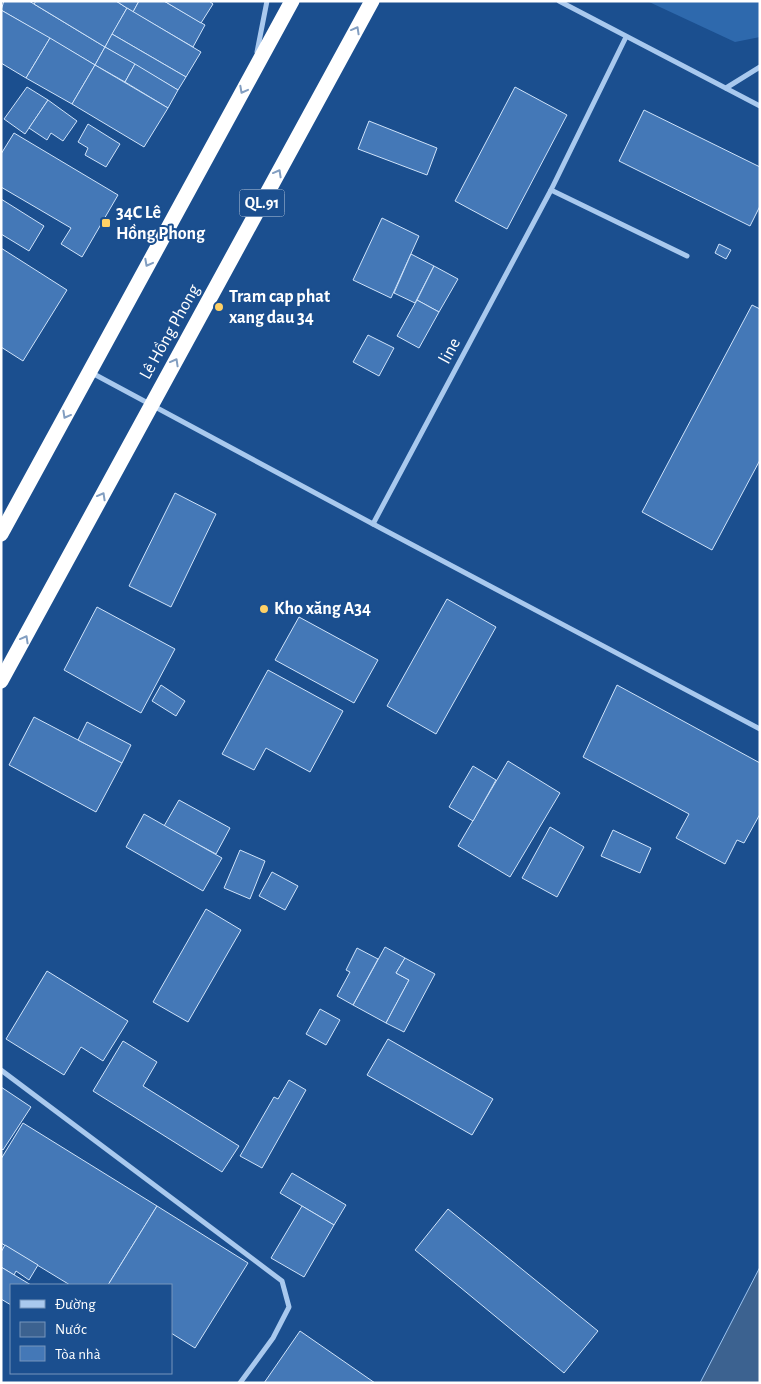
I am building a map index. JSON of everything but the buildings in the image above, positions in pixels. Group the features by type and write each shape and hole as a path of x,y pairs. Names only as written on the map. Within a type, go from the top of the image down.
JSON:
{"highway":[{"path":"1,534 292,1"},
{"name":"Lê Hồng Phong","path":"1,681 372,1"}],"street":[{"path":"254,70 267,1"},
{"path":"559,1 626,38 760,106"},
{"name":"line","path":"373,524 551,190 626,38"},
{"path":"726,88 760,67"},
{"path":"551,190 687,256"},
{"path":"90,372 760,729"},
{"path":"1,1070 282,1281 289,1307 273,1338 240,1383"}],"shaded area":[{"path":"647,1 760,1 760,37 735,42"}],"water":[{"path":"760,1267 760,1383 700,1383"}],"place":[{"name":"34C Lê Hồng Phong","path":"106,223"},
{"name":"Tram cap phat xang dau 34","path":"219,307"},
{"name":"Kho xăng A34","path":"264,609"}]}
